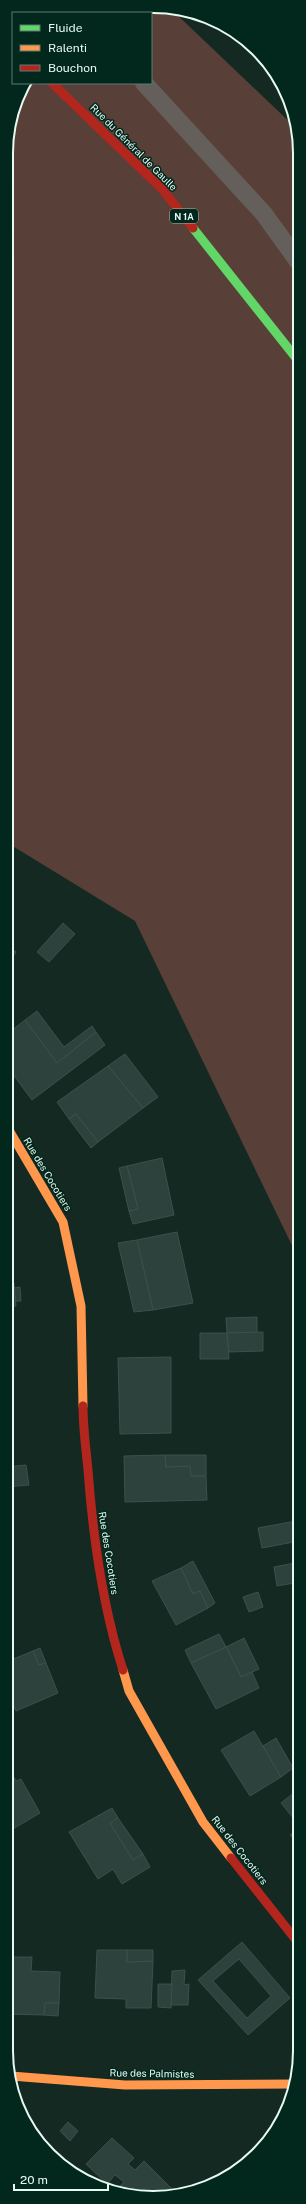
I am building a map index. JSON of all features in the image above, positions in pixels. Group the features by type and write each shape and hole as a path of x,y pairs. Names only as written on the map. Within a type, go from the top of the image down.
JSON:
{"street":[{"name":"Rue du Général de Gaulle","path":"53,84 162,189 293,354"},
{"name":"Rue des Cocotiers","path":"13,1137 63,1222 74,1268 81,1306 82,1411 91,1513 99,1570 112,1637 129,1691 203,1822 293,1936"},
{"name":"Rue des Palmistes","path":"16,2076 125,2085 289,2084"}],"lane":[{"path":"145,84 264,214 293,254"}],"shaded area":[{"path":"152,13 162,13 178,16 289,121 293,144 293,1248 135,921 13,846 13,144 20,108 31,84 152,84"}],"building":[{"path":"63,923 75,934 49,962 37,952"},
{"path":"37,1011 64,1047 92,1026 96,1032 57,1063 25,1020"},
{"path":"25,1020 57,1063 96,1032 105,1045 32,1100 13,1074 13,1029"},
{"path":"125,1054 158,1097 143,1108 108,1066"},
{"path":"108,1066 143,1108 98,1142 76,1114 69,1119 57,1102"},
{"path":"76,1114 98,1142 91,1148 69,1119"},
{"path":"162,1158 174,1215 133,1224 129,1211 138,1209 127,1166"},
{"path":"127,1166 138,1209 129,1211 119,1168"},
{"path":"177,1232 193,1303 153,1310 137,1240"},
{"path":"137,1240 153,1310 134,1312 118,1243"},
{"path":"14,1283 16,1306 13,1306"},
{"path":"20,1287 21,1301 16,1301 14,1288"},
{"path":"257,1317 257,1333 227,1333 226,1318"},
{"path":"263,1332 263,1351 229,1352 227,1333"},
{"path":"200,1333 227,1333 229,1359 200,1359"},
{"path":"171,1357 171,1433 120,1434 118,1358"},
{"path":"165,1455 166,1467 190,1466 191,1476 206,1476 207,1500 125,1502 124,1456"},
{"path":"165,1455 206,1455 206,1476 191,1476 190,1466 166,1467"},
{"path":"26,1465 29,1485 13,1486 13,1466"},
{"path":"293,1522 293,1542 262,1548 258,1528"},
{"path":"193,1561 215,1603 208,1608 200,1591 193,1594 181,1568"},
{"path":"293,1563 293,1583 277,1586 274,1567"},
{"path":"181,1568 193,1594 200,1591 208,1608 176,1625 152,1581"},
{"path":"258,1592 263,1607 249,1612 243,1597"},
{"path":"219,1634 226,1647 191,1663 185,1650"},
{"path":"244,1638 259,1669 241,1677 226,1647"},
{"path":"226,1647 241,1677 252,1672 259,1688 216,1709 191,1663"},
{"path":"40,1648 46,1663 39,1665 33,1651"},
{"path":"33,1651 39,1665 46,1663 58,1693 16,1711 13,1704 13,1659"},
{"path":"254,1731 281,1777 250,1796 221,1750"},
{"path":"276,1738 293,1768 281,1777 263,1746"},
{"path":"13,1776 16,1781 21,1779 40,1813 13,1829"},
{"path":"293,1794 293,1818 281,1803"},
{"path":"112,1808 118,1818 110,1823 133,1860 143,1854 150,1867 122,1884 113,1869 98,1879 69,1832"},
{"path":"118,1818 143,1854 133,1860 110,1823"},
{"path":"242,1942 290,1998 248,2035 198,1980","holes":["239,1959 271,1996 247,2018 213,1981"]},
{"path":"97,1950 127,1950 127,1962 153,1961 151,2008 126,2008 126,1999 95,1998"},
{"path":"127,1950 153,1950 153,1961 127,1962"},
{"path":"13,1957 32,1957 31,1971 60,1972 59,2003 45,2003 44,2015 13,2014"},
{"path":"185,1970 184,1985 189,1984 188,2005 171,2005 172,1971"},
{"path":"158,1984 172,1984 171,2008 158,2007"},
{"path":"45,2003 59,2003 58,2016 44,2015"},
{"path":"68,2122 78,2131 70,2141 60,2131"},
{"path":"112,2138 134,2158 128,2164 135,2170 144,2161 173,2190 153,2191 135,2190 121,2187 120,2186 124,2182 115,2175 107,2184 86,2164"}],"traffic: fast":[{"path":"193,228 293,354"}],"traffic: slow":[{"path":"13,1137 63,1222 81,1306 83,1406"},
{"path":"123,1670 129,1691 203,1822 231,1858"},
{"path":"16,2076 125,2085 289,2084"}],"traffic: jam":[{"path":"53,84 162,189 193,228"},
{"path":"83,1406 90,1495 96,1546 109,1621 123,1670"},
{"path":"231,1858 293,1936"}]}
